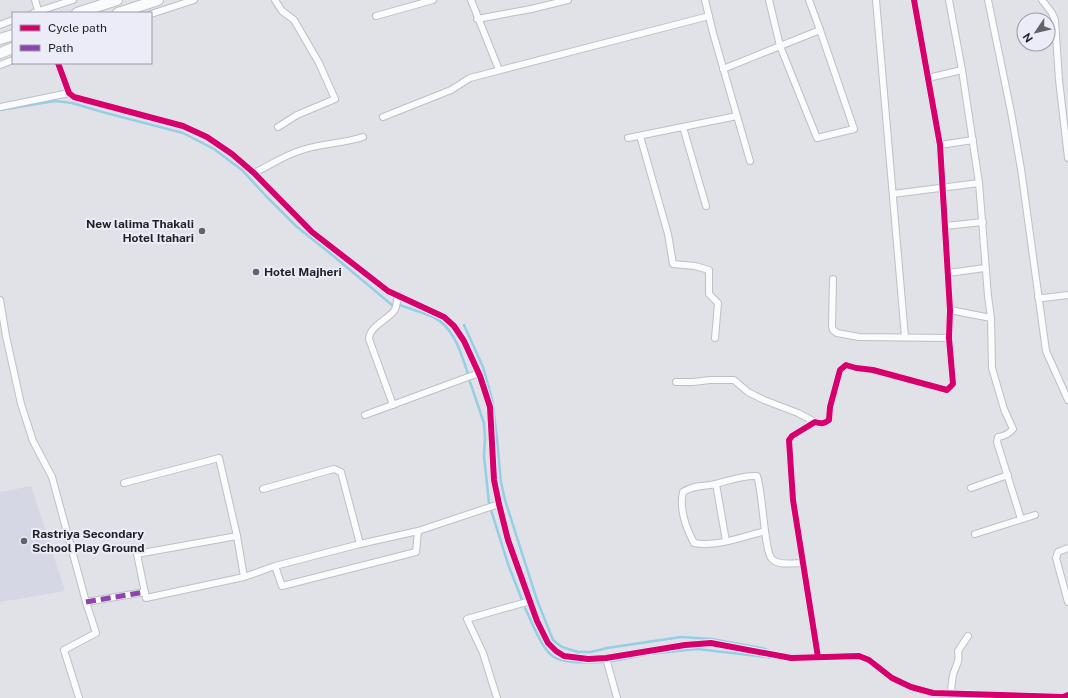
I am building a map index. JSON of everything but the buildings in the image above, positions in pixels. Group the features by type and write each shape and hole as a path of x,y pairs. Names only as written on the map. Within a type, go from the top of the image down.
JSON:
{"main road":[{"path":"80,12 117,0"},
{"path":"121,12 158,0"},
{"path":"0,40 12,35"},
{"path":"0,53 12,48"}],"street":[{"path":"35,0 37,12 72,0"},
{"path":"152,14 194,0"},
{"path":"275,0 282,11 294,20 319,62 334,99 297,115 278,127"},
{"path":"376,16 433,0"},
{"path":"471,0 499,70"},
{"path":"478,19 568,0"},
{"path":"705,0 723,69 750,161"},
{"path":"769,0 780,46 817,138 854,129 809,0"},
{"path":"876,0 905,337"},
{"path":"676,382 734,380 748,392 820,424 824,424 829,420 830,407 840,370 846,365 873,370 944,389 950,388 954,384 949,338 950,310 940,145 914,0"},
{"path":"949,0 962,70 979,183 991,318 992,368 1004,409 1013,429 1010,433 998,437 997,442 1022,519"},
{"path":"988,0 1021,169 1046,351 1068,400"},
{"path":"1042,0 1052,13 1055,20 1059,80 1068,158"},
{"path":"383,117 451,90 470,78 709,16"},
{"path":"0,25 12,20"},
{"path":"723,69 820,30"},
{"path":"0,65 12,60"},
{"path":"58,64 69,93 74,97 183,126 207,137 232,154 254,173 312,232 388,291 444,318 454,326 464,341 479,373 490,407 492,462 499,504 508,540 542,632 548,643 556,651 564,656 588,659 606,658 685,645 710,644 791,658 859,656 869,660 892,678 911,687 933,693 1065,697"},
{"path":"928,78 962,70"},
{"path":"0,107 69,93"},
{"path":"628,138 737,116"},
{"path":"683,127 706,206"},
{"path":"640,136 668,234 673,264 695,266 709,270 709,294 718,303 715,338"},
{"path":"254,173 298,151 318,145 351,141 363,137"},
{"path":"940,145 973,140"},
{"path":"893,194 943,189 979,183"},
{"path":"945,226 983,222"},
{"path":"948,273 986,268"},
{"path":"833,279 832,326 834,330 842,334 858,337 949,338"},
{"path":"393,405 369,336 372,330 395,310 398,295"},
{"path":"1038,297 1043,298 1068,295"},
{"path":"0,300 21,404 33,441 52,477 86,602 96,633 64,650 79,698"},
{"path":"950,310 991,318"},
{"path":"365,415 479,373"},
{"path":"815,422 792,436 789,440 794,500 802,563 818,657"},
{"path":"124,483 220,458 237,536 244,577"},
{"path":"263,489 334,469 340,472 360,544"},
{"path":"971,488 1008,475"},
{"path":"766,531 726,541 703,544 694,543 683,513 681,499 682,492 687,489 749,476 757,476 762,494 766,531 767,552 771,559 776,562 802,563"},
{"path":"716,484 726,541"},
{"path":"237,536 137,554 146,598 244,577 275,566 418,531 499,504"},
{"path":"975,534 1035,515"},
{"path":"275,566 282,586 416,552 418,531"},
{"path":"1068,548 1060,551 1056,556 1068,602"},
{"path":"86,602 145,592"},
{"path":"497,698 483,653 467,619 530,601"},
{"path":"951,694 952,677 959,660 958,651 968,636"},
{"path":"606,658 617,698"}],"shaded area":[{"name":"Rastriya Secondary School Play Ground","path":"31,486 65,591 0,602 0,492"}],"waterway":[{"path":"0,110 55,101 72,103 183,133 214,149 242,170 297,227 392,305"},
{"path":"400,305 433,317 446,327 456,341 468,374"},
{"path":"464,325 483,367 492,399 501,482 505,500 537,600 553,640 562,647 578,652 591,652 607,648 681,637 712,639 766,649"},
{"path":"469,379 484,423 484,456 489,503"},
{"path":"491,510 508,564 522,600"},
{"path":"525,608 542,644 555,658 575,662 603,662"},
{"path":"613,661 648,654 697,649 774,658"}],"marked path":[{"path":"86,602 145,592"}],"cycle path":[{"path":"818,657 793,500 789,440 792,436 815,422 822,423 829,420 830,407 840,370 846,365 873,370 947,390 953,384 949,338 950,310 940,145 914,0"},
{"path":"58,64 69,93 74,97 183,126 207,137 232,154 254,173 312,232 388,291 444,317 454,326 464,341 480,376 490,407 494,480 508,540 537,621 548,643 564,656 588,659 606,658 685,645 711,643 791,658 859,656 869,660 892,678 911,687 933,693 1063,697 1068,695"}],"place":[{"name":"New lalima Thakali Hotel Itahari","path":"202,231"},
{"name":"Hotel Majheri","path":"256,272"},
{"name":"Rastriya Secondary School Play Ground","path":"24,541"}]}
